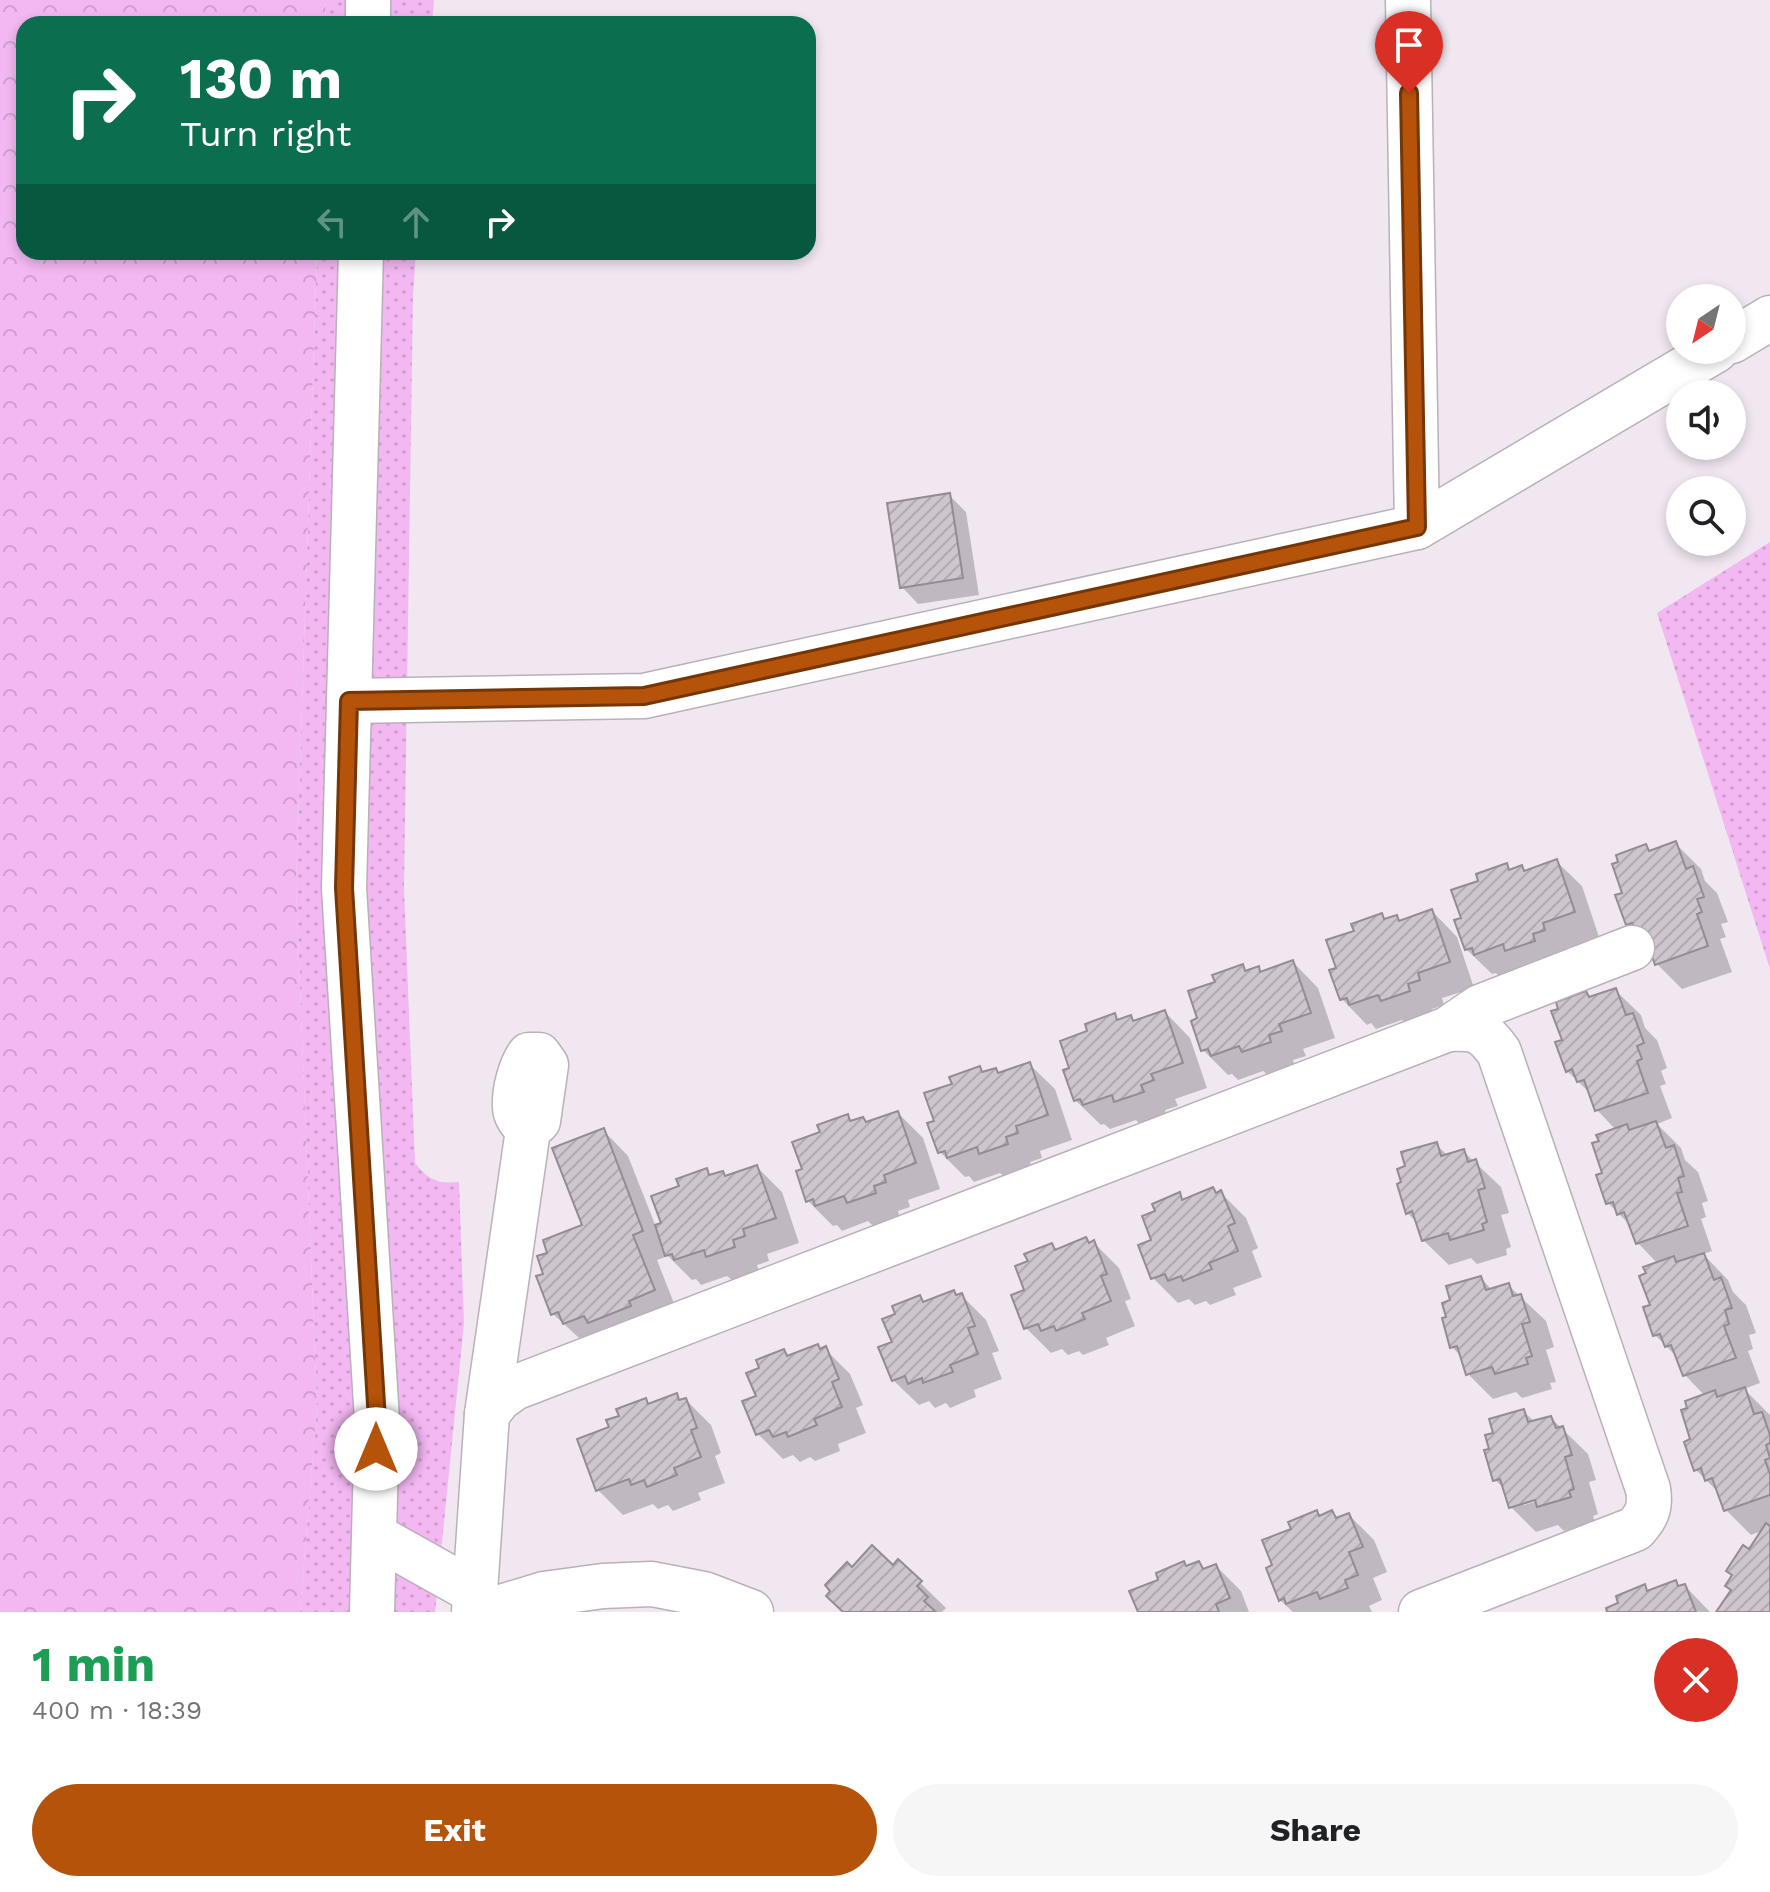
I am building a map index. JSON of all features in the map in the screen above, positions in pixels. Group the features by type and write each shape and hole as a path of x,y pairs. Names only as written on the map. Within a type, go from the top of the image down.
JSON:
{"street":[{"path":"1408,0 1417,527"},
{"path":"361,260 344,888 377,1420 372,1612"},
{"path":"1746,333 1770,318"},
{"path":"349,701 644,696 1417,527 1692,364"},
{"path":"487,1414 499,1399 514,1388 1448,1029 1480,1007 1632,948"},
{"path":"1421,1612 1635,1529 1645,1518 1650,1505 1643,1474 1499,1052 1487,1037 1472,1028 1448,1029"},
{"path":"478,1605 487,1414 528,1130"},
{"path":"375,1536 478,1605 490,1608 544,1594 603,1586 652,1584 704,1594 751,1612"}],"green space":[{"path":"0,0 326,0 325,16 16,16 16,260 317,260 296,887 317,1405 300,1612 0,1612"},
{"path":"326,0 434,0 433,16 325,16"},
{"path":"317,260 415,260 404,888 415,1163 434,1180 459,1182 464,1323 435,1612 300,1612 317,1405 296,887"},
{"path":"1770,542 1770,969 1657,613"}],"building":[{"path":"950,493 963,578 900,588 887,503"},
{"path":"1676,841 1686,869 1693,866 1704,897 1697,899 1702,912 1697,914 1708,946 1655,965 1644,933 1637,935 1632,923 1626,925 1615,895 1622,893 1612,864 1618,862 1616,855 1646,844 1649,851"},
{"path":"1557,859 1575,912 1543,923 1545,930 1533,934 1535,941 1505,951 1503,944 1474,955 1472,948 1465,950 1454,920 1461,918 1451,890 1478,881 1476,874 1507,863 1509,870 1522,865 1524,871"},
{"path":"1432,909 1450,962 1418,973 1420,980 1408,984 1410,991 1381,1001 1378,995 1349,1005 1347,998 1340,1000 1329,970 1336,968 1326,940 1354,931 1351,924 1382,913 1384,919 1397,915 1399,921"},
{"path":"1293,960 1311,1013 1279,1024 1282,1031 1269,1035 1271,1042 1242,1052 1239,1046 1211,1056 1208,1049 1201,1051 1191,1021 1197,1018 1188,991 1215,982 1212,975 1243,964 1245,971 1259,966 1260,972"},
{"path":"1616,988 1626,1015 1633,1013 1644,1043 1637,1046 1642,1059 1637,1061 1648,1093 1595,1111 1584,1080 1577,1082 1572,1069 1566,1072 1555,1042 1562,1040 1551,1011 1558,1009 1556,1002 1586,991 1589,997"},
{"path":"1165,1010 1183,1063 1151,1074 1154,1080 1141,1085 1144,1092 1114,1102 1112,1095 1083,1105 1080,1099 1074,1101 1063,1070 1069,1068 1060,1041 1087,1031 1085,1024 1115,1013 1117,1020 1131,1015 1133,1021"},
{"path":"1030,1062 1048,1115 1016,1126 1018,1133 1006,1137 1008,1144 979,1154 977,1147 947,1158 945,1151 938,1153 927,1123 934,1121 924,1093 952,1084 949,1077 980,1066 982,1072 996,1068 998,1073"},
{"path":"898,1111 916,1163 884,1175 886,1182 874,1186 876,1193 847,1203 844,1196 815,1206 813,1199 806,1202 796,1171 802,1169 792,1142 820,1132 817,1125 848,1114 850,1121 863,1117 866,1122"},
{"path":"1656,1121 1666,1148 1674,1145 1684,1176 1678,1178 1682,1192 1677,1193 1688,1226 1636,1244 1624,1212 1617,1215 1613,1202 1606,1204 1596,1175 1602,1173 1592,1143 1599,1141 1596,1135 1627,1124 1629,1130"},
{"path":"604,1128 643,1231 633,1235 655,1290 629,1301 631,1306 588,1323 584,1316 563,1324 558,1312 551,1315 536,1276 543,1274 537,1256 547,1253 543,1240 582,1225 552,1148"},
{"path":"1437,1142 1441,1156 1464,1149 1468,1162 1476,1159 1485,1188 1478,1190 1487,1222 1482,1224 1484,1230 1450,1240 1448,1233 1422,1241 1412,1211 1406,1214 1397,1184 1401,1182 1397,1169 1405,1166 1401,1152"},
{"path":"757,1165 776,1218 743,1229 745,1236 733,1240 735,1247 706,1257 704,1250 674,1260 672,1254 665,1256 655,1225 661,1223 651,1196 679,1186 676,1179 707,1168 709,1175 723,1171 725,1176"},
{"path":"1213,1187 1216,1193 1221,1190 1235,1223 1228,1226 1238,1251 1209,1263 1212,1269 1183,1281 1181,1276 1168,1281 1165,1274 1151,1279 1138,1245 1151,1240 1142,1216 1155,1211 1152,1204 1180,1192 1182,1200"},
{"path":"1086,1237 1089,1243 1094,1240 1107,1274 1101,1276 1111,1301 1082,1313 1085,1319 1056,1331 1054,1326 1041,1331 1038,1324 1024,1329 1011,1295 1024,1290 1015,1266 1028,1261 1024,1254 1052,1243 1055,1250"},
{"path":"1704,1253 1714,1280 1721,1277 1732,1308 1725,1310 1729,1324 1724,1326 1736,1358 1683,1376 1671,1345 1665,1347 1660,1334 1653,1336 1643,1307 1650,1305 1639,1276 1646,1273 1643,1267 1674,1256 1676,1262"},
{"path":"1481,1276 1486,1290 1509,1283 1513,1296 1521,1294 1530,1322 1522,1324 1532,1356 1526,1358 1528,1364 1495,1374 1492,1367 1466,1375 1457,1346 1450,1348 1442,1318 1446,1317 1442,1303 1450,1300 1446,1286"},
{"path":"954,1290 956,1295 962,1293 975,1326 968,1328 978,1354 950,1365 953,1372 923,1383 922,1378 908,1384 905,1376 892,1381 878,1347 892,1342 882,1319 895,1314 892,1306 920,1295 923,1302"},
{"path":"818,1344 820,1349 826,1346 839,1379 832,1382 842,1407 814,1419 817,1425 788,1437 786,1432 773,1437 769,1430 756,1435 742,1401 756,1396 746,1373 759,1368 756,1360 784,1349 787,1356"},
{"path":"1745,1387 1754,1414 1762,1412 1770,1435 1770,1443 1766,1445 1770,1458 1765,1460 1770,1474 1770,1495 1724,1511 1712,1478 1705,1481 1701,1468 1694,1471 1684,1442 1690,1439 1681,1410 1687,1408 1685,1401 1715,1390 1717,1397"},
{"path":"677,1393 679,1400 686,1398 697,1428 691,1430 701,1457 674,1468 677,1475 647,1487 644,1480 631,1485 629,1479 596,1491 577,1439 609,1427 606,1420 619,1416 616,1409 646,1398 648,1404"},
{"path":"1524,1409 1528,1422 1551,1416 1556,1428 1563,1426 1572,1455 1565,1457 1574,1489 1569,1491 1571,1497 1537,1507 1535,1500 1509,1508 1500,1479 1493,1481 1484,1450 1489,1449 1485,1435 1493,1433 1489,1419"},
{"path":"1317,1510 1319,1516 1332,1510 1336,1518 1349,1513 1363,1547 1349,1552 1358,1575 1345,1580 1348,1588 1320,1599 1317,1592 1286,1604 1284,1598 1279,1601 1266,1568 1272,1565 1262,1540 1291,1529 1288,1522"},
{"path":"1766,1523 1770,1526 1770,1612 1716,1612 1731,1590 1725,1586 1732,1575 1726,1571 1743,1545 1749,1549"},
{"path":"872,1545 893,1565 898,1559 922,1581 917,1586 928,1597 924,1601 936,1612 843,1612 826,1596 830,1591 825,1585 847,1562 852,1567"},
{"path":"1184,1561 1186,1566 1199,1561 1203,1569 1216,1564 1230,1598 1216,1604 1219,1612 1138,1612 1129,1591 1158,1580 1156,1573"},
{"path":"1676,1580 1678,1586 1685,1584 1696,1612 1607,1612 1606,1608 1618,1603 1616,1596 1645,1584 1647,1591"}],"route":[{"path":"376,1449 377,1420 344,888 349,701 644,696 1417,527 1409,93"}]}
